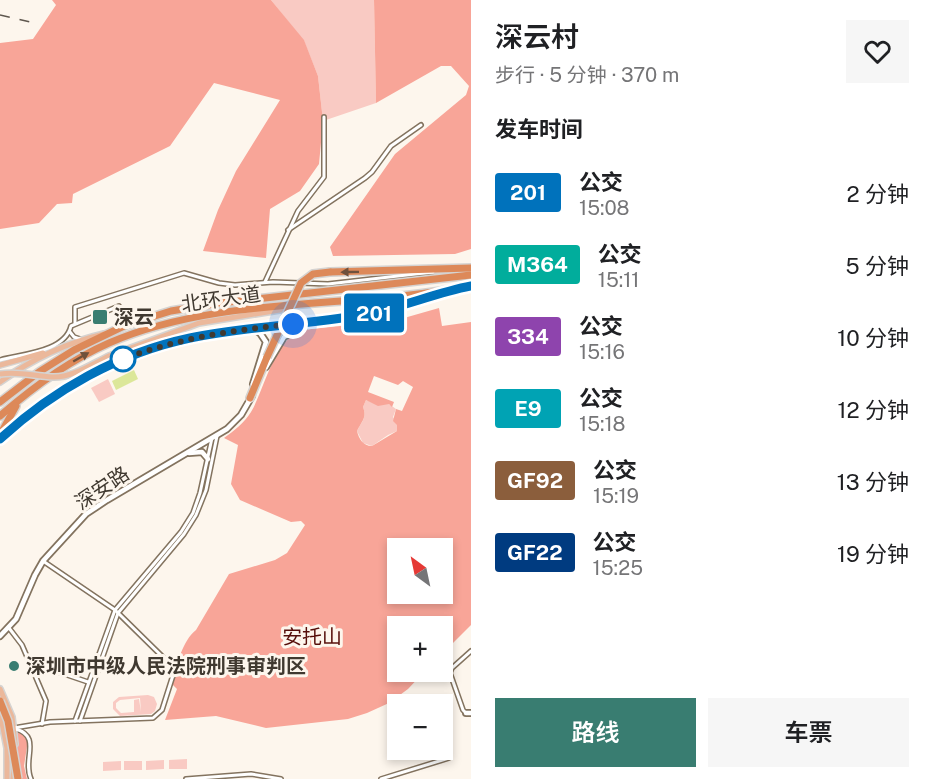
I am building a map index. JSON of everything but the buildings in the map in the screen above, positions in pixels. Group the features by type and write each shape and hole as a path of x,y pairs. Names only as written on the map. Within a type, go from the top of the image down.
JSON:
{"highway":[{"path":"250,398 301,283 313,274 471,268"},
{"name":"北环大道","path":"0,402 55,361 105,333 147,317 193,307 471,275"},
{"name":"北环大道","path":"0,416 30,391 90,352 148,329 222,313 468,287"},
{"path":"0,437 12,412 30,391"},
{"path":"0,701 8,721 18,779"}],"main road":[{"path":"0,437 48,402 95,374 129,356 161,345 252,328 314,322 382,311 468,287"},
{"path":"0,374 65,376 109,356 199,323 327,302"},
{"path":"0,382 23,366 53,350 80,339 105,333"},
{"path":"0,363 53,350"},
{"path":"0,689 14,728 13,779"},
{"path":"0,713 8,753 7,779"}],"street":[{"path":"265,282 298,211 324,177 324,117"},
{"path":"287,231 365,178 391,146 421,125"},
{"path":"75,323 75,307 184,273 226,284 242,285 265,282 328,284 444,270"},
{"path":"0,363 55,345 64,340 75,323 119,306"},
{"name":"深安路","path":"1,635 16,619 36,572 91,510 214,437 236,420 284,337 297,328 314,322"},
{"path":"250,398 266,342 260,333 252,328"},
{"path":"70,332 74,337 80,339"},
{"path":"78,721 116,612 189,519 200,493 214,437"},
{"path":"116,612 193,522 205,494 214,437"},
{"path":"186,453 202,452 208,459"},
{"path":"2,730 78,721 153,718 162,710 175,669 116,612 44,561"},
{"path":"9,627 22,645 46,701 42,724"},
{"path":"469,713 463,710 450,673 452,668 471,651"},
{"path":"29,662 91,683"},
{"path":"14,728 26,732 30,738 28,768 31,779"},
{"path":"381,779 443,760"},
{"path":"186,779 251,774 281,779"}],"shaded area":[{"path":"271,0 374,0 376,103 323,121 318,76 304,41"},
{"path":"134,370 138,379 116,390 112,381"},
{"path":"108,379 115,394 99,402 91,388"},
{"path":"366,400 389,404 396,409 393,417 397,424 397,431 372,446 363,443 357,431 364,417 363,407"},
{"path":"148,695 154,697 157,704 155,711 151,714 120,716 113,709 113,702 119,697","holes":["140,698 141,712 139,699 134,700 134,712 121,713 116,708 116,703 120,700"]},
{"path":"187,759 187,769 169,769 169,760"},
{"path":"164,760 164,769 146,770 146,761"},
{"path":"121,761 121,770 103,771 103,762"},
{"path":"124,761 142,761 142,770 124,770"}],"green space":[{"path":"52,0 271,0 304,40 318,76 323,121 319,164 300,191 270,209 266,258 203,251 236,171 280,100 214,83 170,146 73,194 72,203 57,204 39,223 0,229 0,43 33,39 56,5"},
{"path":"374,0 471,0 471,249 455,254 333,256 330,247 395,154 466,95 469,86 451,66 441,66 376,103"},
{"name":"安托山","path":"439,308 442,326 471,322 471,625 453,643 453,616 387,616 387,682 415,682 401,694 387,694 387,704 348,719 266,728 216,716 165,720 177,689 172,684 183,647 196,630 229,574 275,560 287,553 305,525 301,521 291,522 240,500 231,484 238,445 224,438 251,412 277,354 292,335 302,330 397,320","holes":["374,376 398,385 403,381 413,387 402,411 396,409 393,421 397,425 397,431 372,446 366,445 357,431 364,417 363,407 366,400 378,406 389,404 392,407 394,402 368,392"]},
{"path":"23,733 28,740 24,766 27,779 22,779 17,767 15,734"}],"railway":[{"path":"0,15 35,23"}],"bus line":[{"name":"201","path":"0,439 63,391 94,372 136,353 190,338 241,329 314,322 382,311 471,286"}],"place":[{"name":"深云","path":"100,317"},
{"name":"深圳市中级人民法院刑事审判区","path":"14,666"}],"route":[{"path":"123,359 121,360 136,353 190,338 241,329 293,324"}]}
